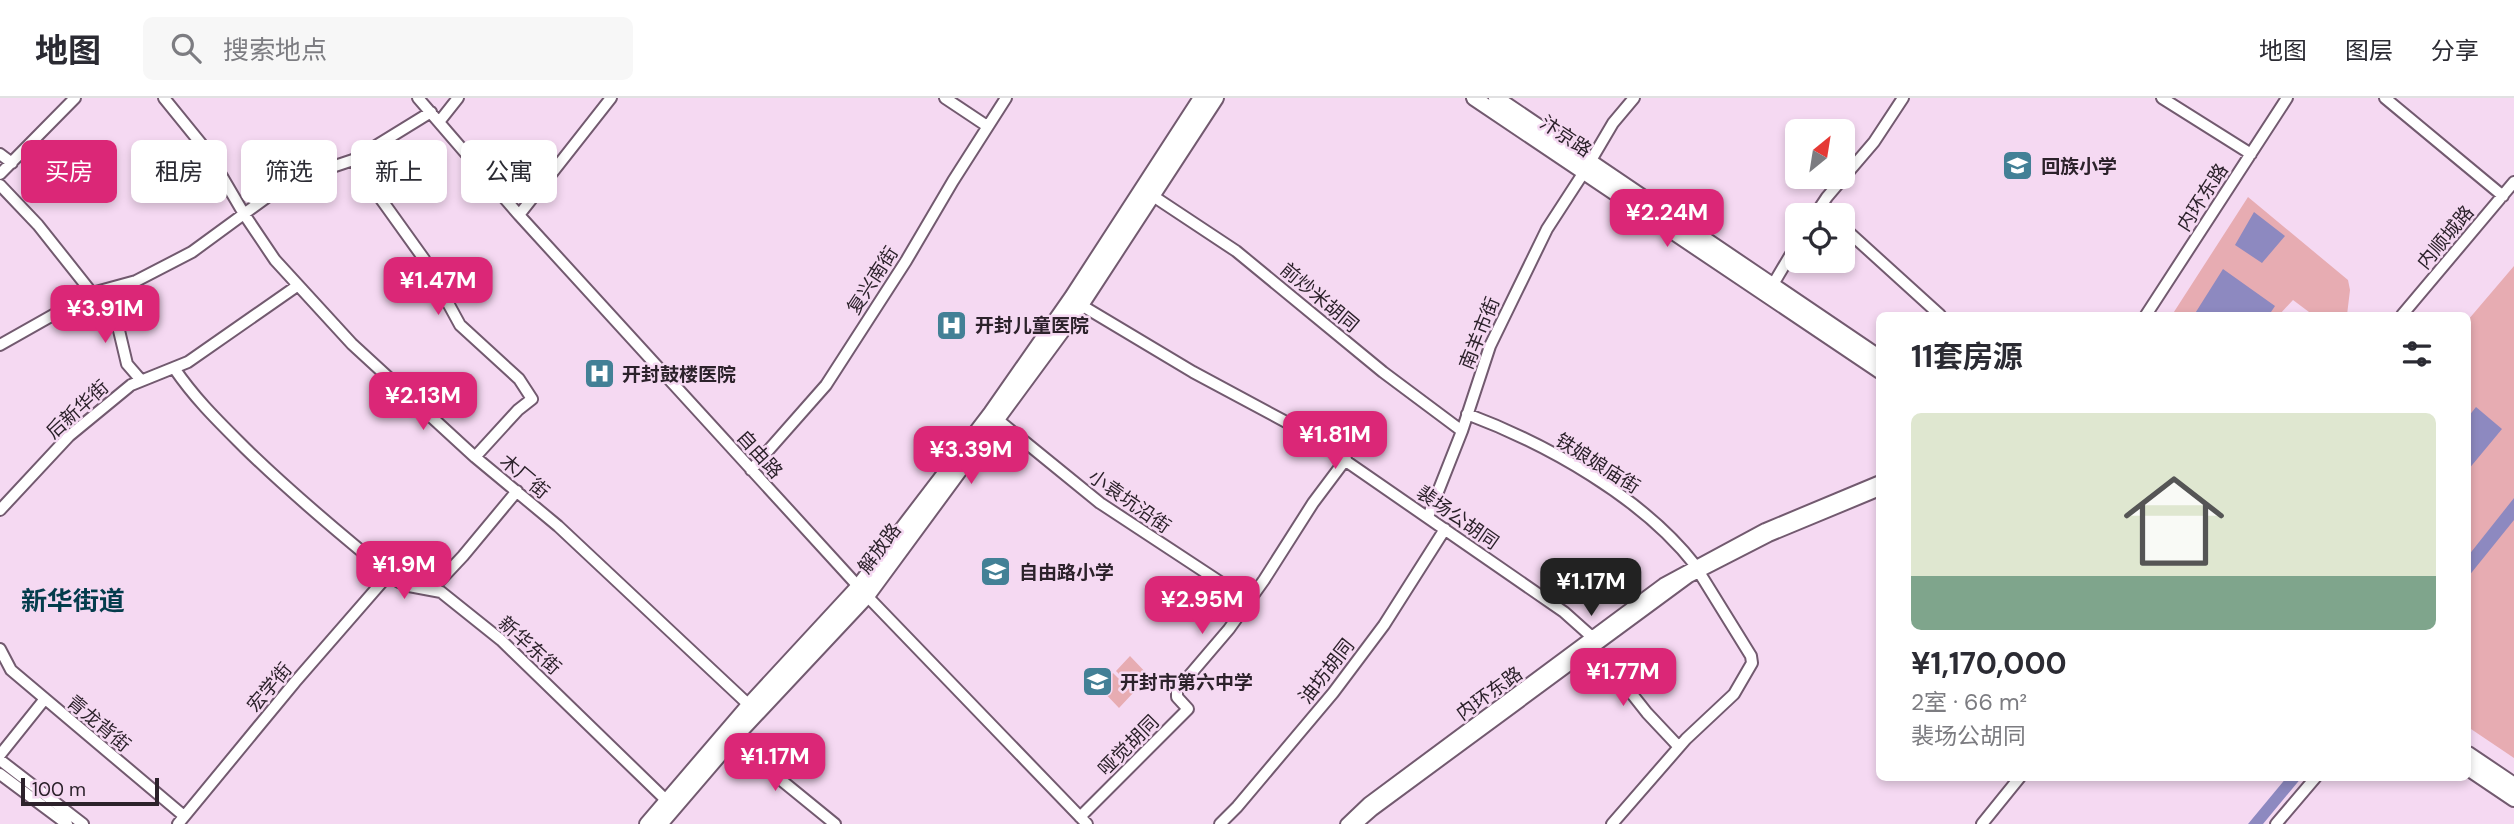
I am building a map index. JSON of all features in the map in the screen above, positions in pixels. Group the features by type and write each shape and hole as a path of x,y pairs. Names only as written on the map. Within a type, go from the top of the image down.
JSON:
{"main road":[{"name":"解放路","path":"647,824 748,705 863,592 1043,340 1201,98"},
{"name":"解放路","path":"660,824 863,592 998,420 1081,305 1216,98"},
{"name":"汴京路","path":"1474,98 1587,167 1876,355"},
{"name":"汴京路","path":"1496,98 1587,167 1876,368"},
{"path":"2471,756 2514,785"},
{"path":"2471,770 2514,800"}],"street":[{"path":"0,174 75,98"},
{"name":"木厂街","path":"164,98 207,151 275,260 352,344 475,457 558,526 748,705"},
{"name":"自由路","path":"418,98 519,215 863,592 1082,821"},
{"path":"439,122 458,98"},
{"path":"519,215 611,98"},
{"path":"945,98 987,126"},
{"name":"复兴南街","path":"751,470 826,385 1006,98"},
{"name":"南羊市街","path":"1428,517 1462,431 1490,346 1530,260 1607,132 1634,98"},
{"path":"1824,203 1874,142 1903,98"},
{"path":"2162,98 2251,154"},
{"name":"内环东路","path":"2148,312 2287,98"},
{"path":"2385,98 2502,196"},
{"path":"386,140 431,112"},
{"path":"0,153 12,163"},
{"path":"0,345 96,292 136,281 192,252 274,192 305,176 351,161"},
{"name":"内顺城路","path":"2405,312 2514,182"},
{"path":"0,185 96,292 117,322 127,364 140,379"},
{"name":"前炒米胡同","path":"1153,196 1236,251 1383,372 1462,431"},
{"path":"384,203 424,259 460,325 519,379 532,399 518,410 475,457"},
{"path":"1855,238 1937,312"},
{"path":"1772,286 1785,264"},
{"name":"后新华街","path":"0,510 69,436 140,379 188,362 297,286"},
{"name":"裴场公胡同","path":"1081,305 1193,372 1301,430 1564,612 1593,642 1647,713 1679,747"},
{"name":"新华东街","path":"174,368 196,399 279,481 389,574 409,586 441,592 501,640 666,800"},
{"name":"铁娘娘庙街","path":"1467,414 1535,444 1629,502 1659,524 1697,568 1751,656 1752,663 1734,694 1679,747"},
{"name":"小袁坑沿街","path":"998,420 1100,503 1249,601"},
{"name":"哑觉胡同","path":"1082,821 1188,709 1177,697 1177,690 1229,629 1313,503 1346,459"},
{"name":"内环东路","path":"1697,568 1765,529 1876,483"},
{"path":"431,590 517,491"},
{"name":"内环东路","path":"1357,824 1593,642 1663,584 1876,491"},
{"name":"油坊胡同","path":"1220,824 1340,683 1384,625 1445,529"},
{"name":"宏学街","path":"181,820 389,574"},
{"name":"内环东路","path":"1346,824 1368,803 1593,642"},
{"name":"青龙背街","path":"0,649 12,670 181,820"},
{"path":"44,700 0,758 83,824"},
{"path":"732,740 835,824"},
{"path":"1612,824 1679,747"},
{"path":"0,774 67,824"},
{"path":"1982,824 2017,781"},
{"path":"2276,824 2313,781"}],"shaded area":[{"path":"2248,197 2348,280 2350,290 2347,312 2309,312 2293,300 2282,312 2174,312"},
{"path":"2254,212 2285,236 2262,263 2235,245"},
{"path":"2514,266 2514,758 2471,729 2471,316"},
{"path":"2223,269 2275,306 2271,312 2196,312"},
{"path":"2476,407 2502,429 2471,466 2471,413"},
{"path":"2514,498 2514,520 2471,573 2471,552"},
{"path":"1130,656 1150,677 1136,691 1116,671"},
{"path":"1113,673 1133,693 1119,708 1099,687"},
{"path":"2284,781 2299,781 2263,824 2248,824"}],"place":[{"name":"回族小学","path":"2018,166"},
{"name":"开封儿童医院","path":"952,325"},
{"name":"开封鼓楼医院","path":"599,374"},
{"name":"自由路小学","path":"996,572"},
{"name":"开封市第六中学","path":"1097,682"}],"district":[{"name":"新华街道","path":"73,601"}]}
